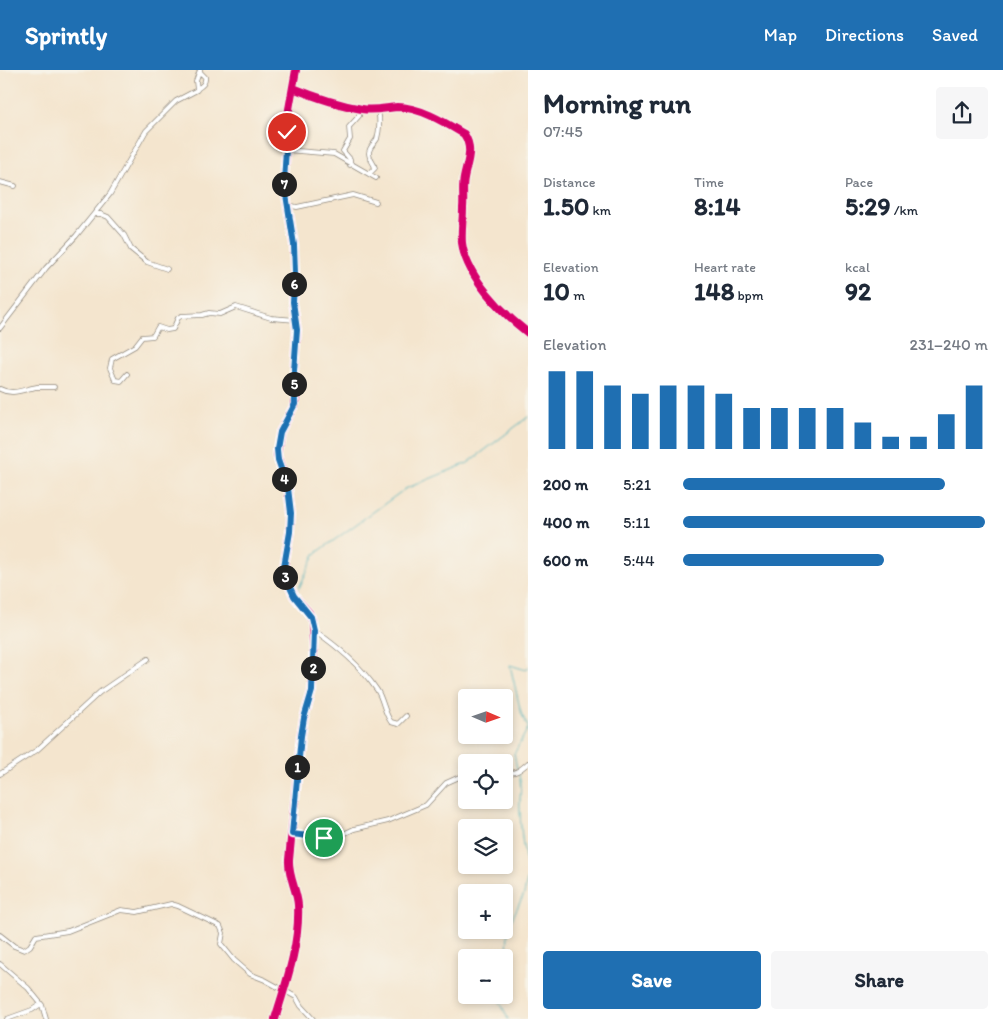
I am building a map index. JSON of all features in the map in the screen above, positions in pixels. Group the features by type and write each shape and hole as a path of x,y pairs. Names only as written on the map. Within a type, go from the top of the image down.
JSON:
{"street":[{"path":"275,1019 288,978 298,917 297,897 289,867 301,736 312,691 314,630 311,617 294,596 283,572 290,532 291,513 288,488 278,460 277,449 280,432 295,404 294,371 297,330 293,297 295,272 294,245 284,182 288,119 296,70"},
{"path":"0,328 46,268 95,214 110,194 146,131 176,101 202,86 205,82 205,77 200,71 196,81 197,88"},
{"path":"292,88 314,97 359,109 377,110 397,107 417,110 464,134 469,141 470,152 462,185 462,237 464,253 474,275 500,309 528,333"},
{"path":"350,165 350,159 343,151 350,139 349,127 359,116 359,109"},
{"path":"369,174 375,168 369,152 378,133 380,118 377,110"},
{"path":"286,150 332,154 376,178"},
{"path":"0,182 15,186"},
{"path":"287,205 297,206 353,195 376,202"},
{"path":"95,214 108,217 124,235 131,249 147,262 167,269"},
{"path":"127,374 121,382 115,380 110,368 112,359 135,346 142,337 153,336 159,326 167,330 173,329 181,316 209,313 220,314 236,307 270,318 296,320"},
{"path":"0,389 9,393 15,393 40,387 54,387"},
{"path":"314,630 348,656 366,675 378,691 391,722 398,724 406,716"},
{"path":"0,774 37,750 100,692 148,659"},
{"path":"513,773 518,772 528,763"},
{"path":"292,834 333,839 354,829 388,821 426,805 446,783 458,778"},
{"path":"0,935 14,946 24,950 30,946 36,936 68,931 118,910 136,912 175,905 218,923 223,933 221,944 234,960 250,974 296,997 301,1006 313,1019"},
{"path":"0,964 28,988 41,1004 46,1019"},
{"path":"7,1019 32,1010 41,1004"}],"waterway":[{"path":"299,588 315,554 405,489 468,463 528,417"},
{"path":"528,667 526,670 510,665 521,713 528,727"},
{"path":"517,769 514,754 528,728"},
{"path":"518,772 522,834 528,870"},
{"path":"507,949 508,927 524,894 528,876"},
{"path":"501,1004 508,1019"}],"cycle path":[{"path":"275,1019 295,949 297,934 298,905 289,860 301,736 312,691 314,662 312,620 309,613 294,596 283,572 290,532 291,513 288,488 277,455 280,432 296,399 294,371 297,330 293,302 294,245 284,182 289,109 296,70"},
{"path":"293,88 327,100 362,109 375,110 397,107 423,112 464,134 469,145 463,186 462,243 465,256 470,268 487,293 507,315 528,333"}],"route":[{"path":"287,132 284,182 294,245 293,302 297,337 294,371 296,399 280,432 277,449 278,460 288,488 291,513 290,532 283,572 294,596 311,617 314,630 312,640 314,662 312,691 301,736 296,774 292,834 324,838"}]}
